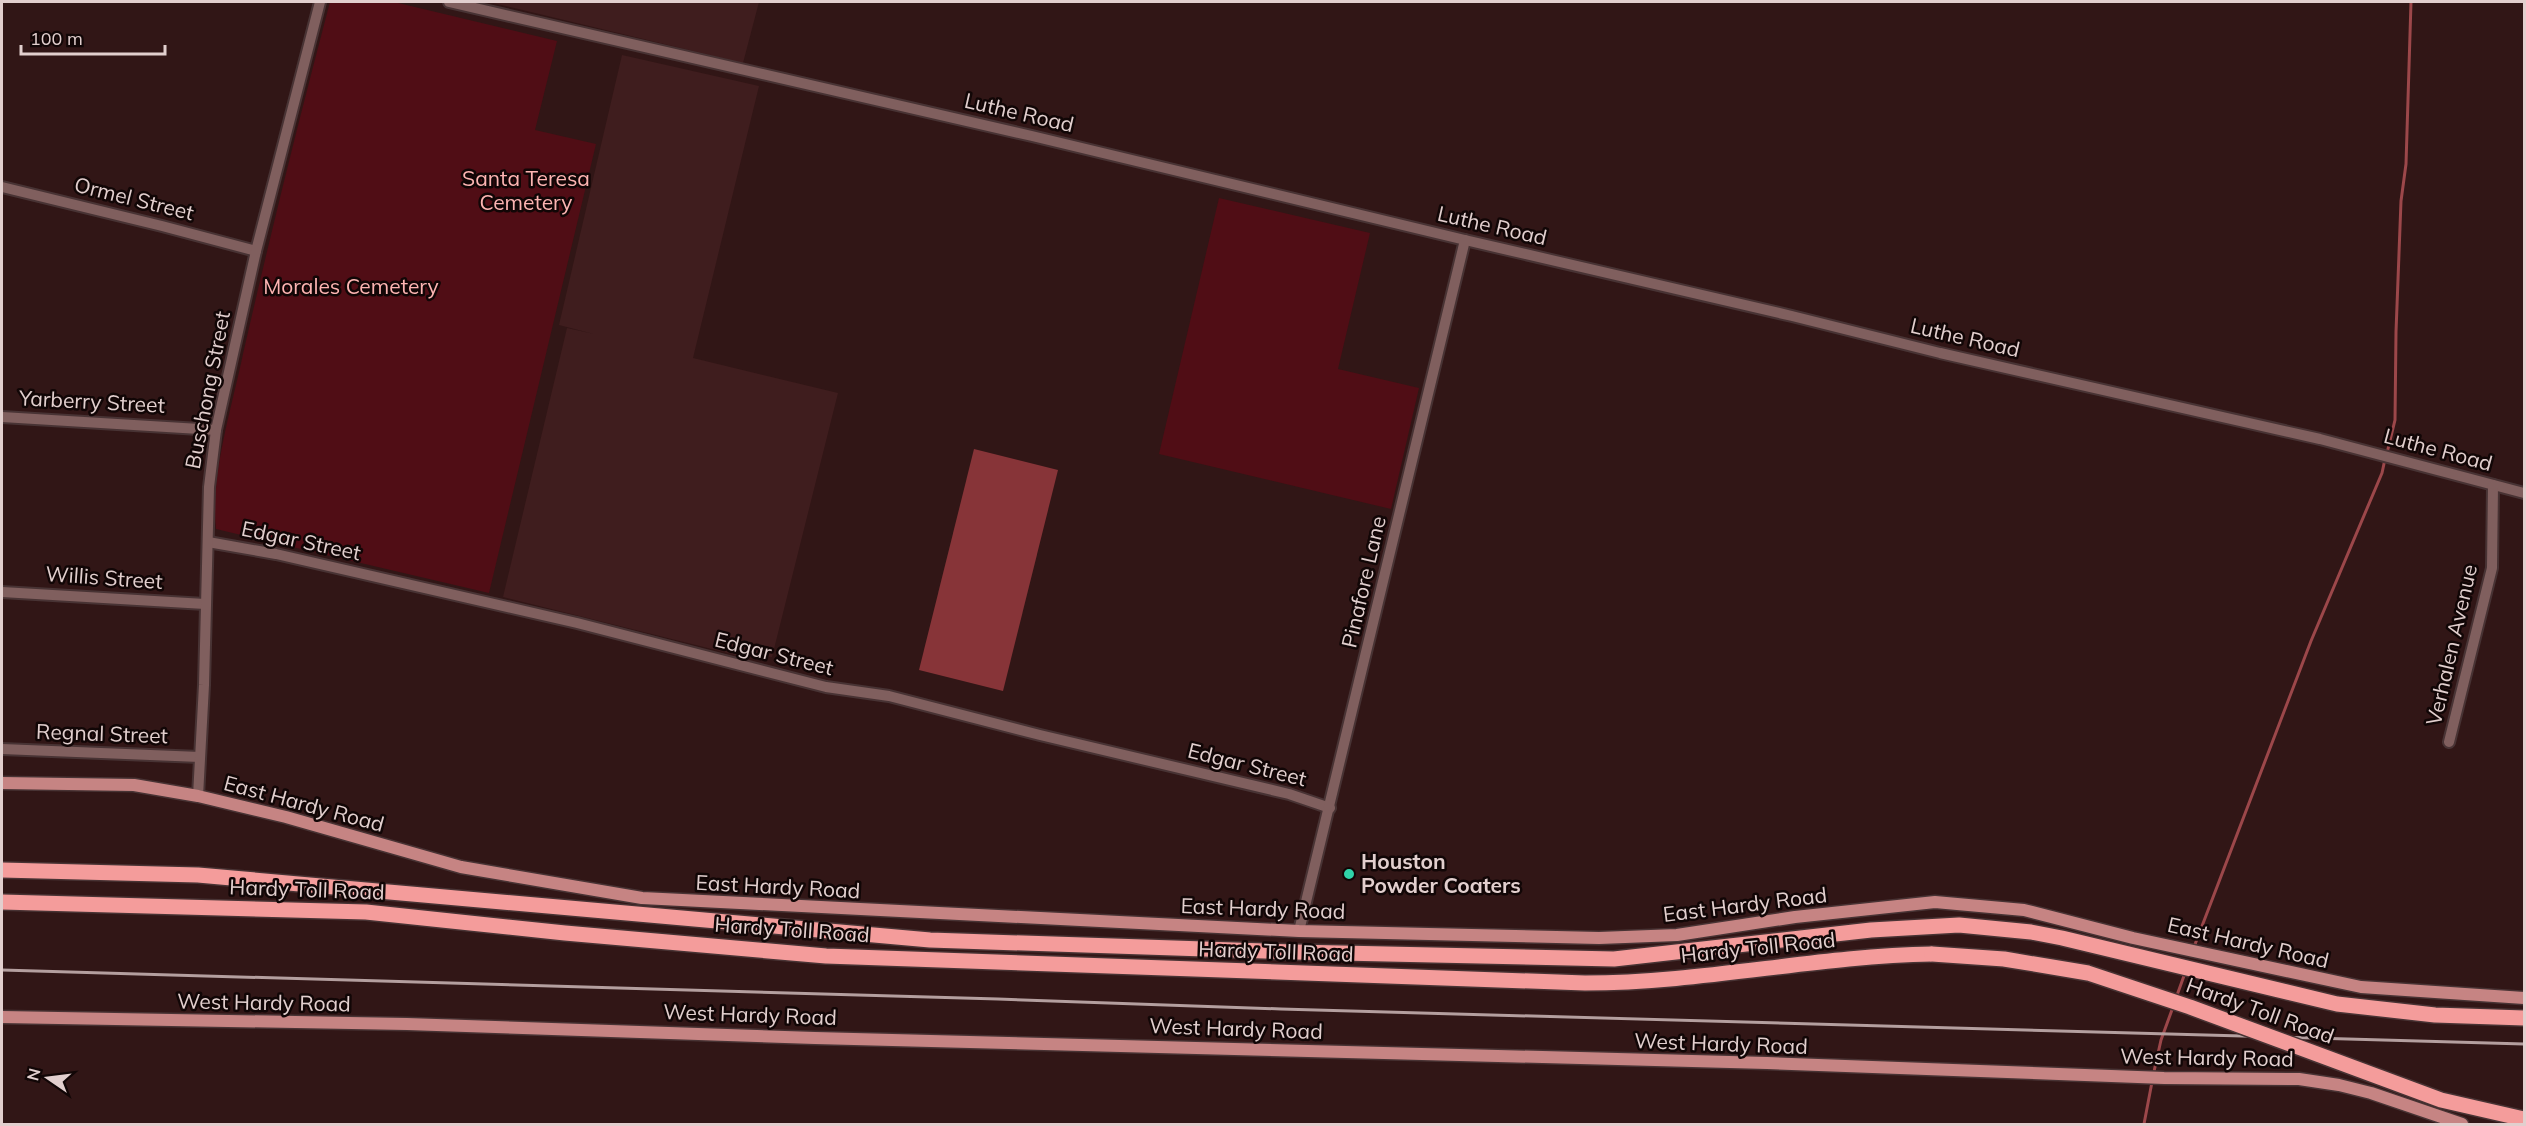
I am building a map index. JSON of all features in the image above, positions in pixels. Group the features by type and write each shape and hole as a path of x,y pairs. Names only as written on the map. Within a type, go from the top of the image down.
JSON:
{"highway":[{"name":"Hardy Toll Road","path":"2,870 198,874 930,940 1294,952 1614,959 1871,930 1959,925 2031,932 2138,955 2337,1004 2435,1015 2524,1018"},
{"name":"Hardy Toll Road","path":"2,902 366,912 565,933 826,956 1562,982 1650,981 1863,957 1932,954 2004,959 2088,973 2190,1007 2441,1100 2524,1119"}],"main road":[{"name":"East Hardy Road","path":"2,783 135,785 198,796 286,817 461,867 642,898 1299,932 1626,938 1677,935 1795,917 1935,903 2024,910 2361,987 2430,994 2524,998"},
{"name":"West Hardy Road","path":"2,1017 407,1024 2164,1078 2299,1079 2371,1093 2462,1125"}],"street":[{"name":"Buschong Street","path":"198,796 209,487 216,430 256,251 320,2"},
{"name":"Luthe Road","path":"449,2 1022,134 1940,353 2369,451 2401,462 2524,493"},
{"name":"Ormel Street","path":"2,187 256,251"},
{"name":"Pinafore Lane","path":"1299,932 1465,240"},
{"name":"Yarberry Street","path":"2,417 216,430"},
{"name":"Verhalen Avenue","path":"2449,742 2492,568 2493,485"},
{"name":"Edgar Street","path":"208,542 276,554 577,623 826,687 889,696 1040,735 1289,794 1330,808"},
{"name":"Willis Street","path":"2,592 205,604"},
{"name":"Regnal Street","path":"2,749 200,757"}],"shaded area":[{"path":"489,2 759,2 743,63"},
{"path":"622,55 759,86 693,358 838,393 772,657 736,655 503,597 567,328 594,334 559,325"},
{"path":"974,449 1058,470 1003,691 919,670"}],"green space":[{"name":"Morales Cemetery","path":"330,2 394,2 557,41 535,130 596,144 489,593 216,529 216,487 228,419 274,222"},
{"path":"1219,198 1370,233 1338,369 1419,388 1391,509 1159,454"}],"waterway":[{"path":"2387,453 2395,420 2401,201 2406,164 2411,2"},
{"path":"2194,947 2311,641 2382,473 2385,459"},
{"path":"2176,998 2185,973"},
{"path":"2153,1076 2161,1040 2173,1007"},
{"path":"2144,1124 2152,1082"}],"railway":[{"path":"2,970 2524,1044"}],"place":[{"name":"Houston Powder Coaters","path":"1349,874"}],"park label":[{"name":"Santa Teresa Cemetery","path":"526,191"}]}
